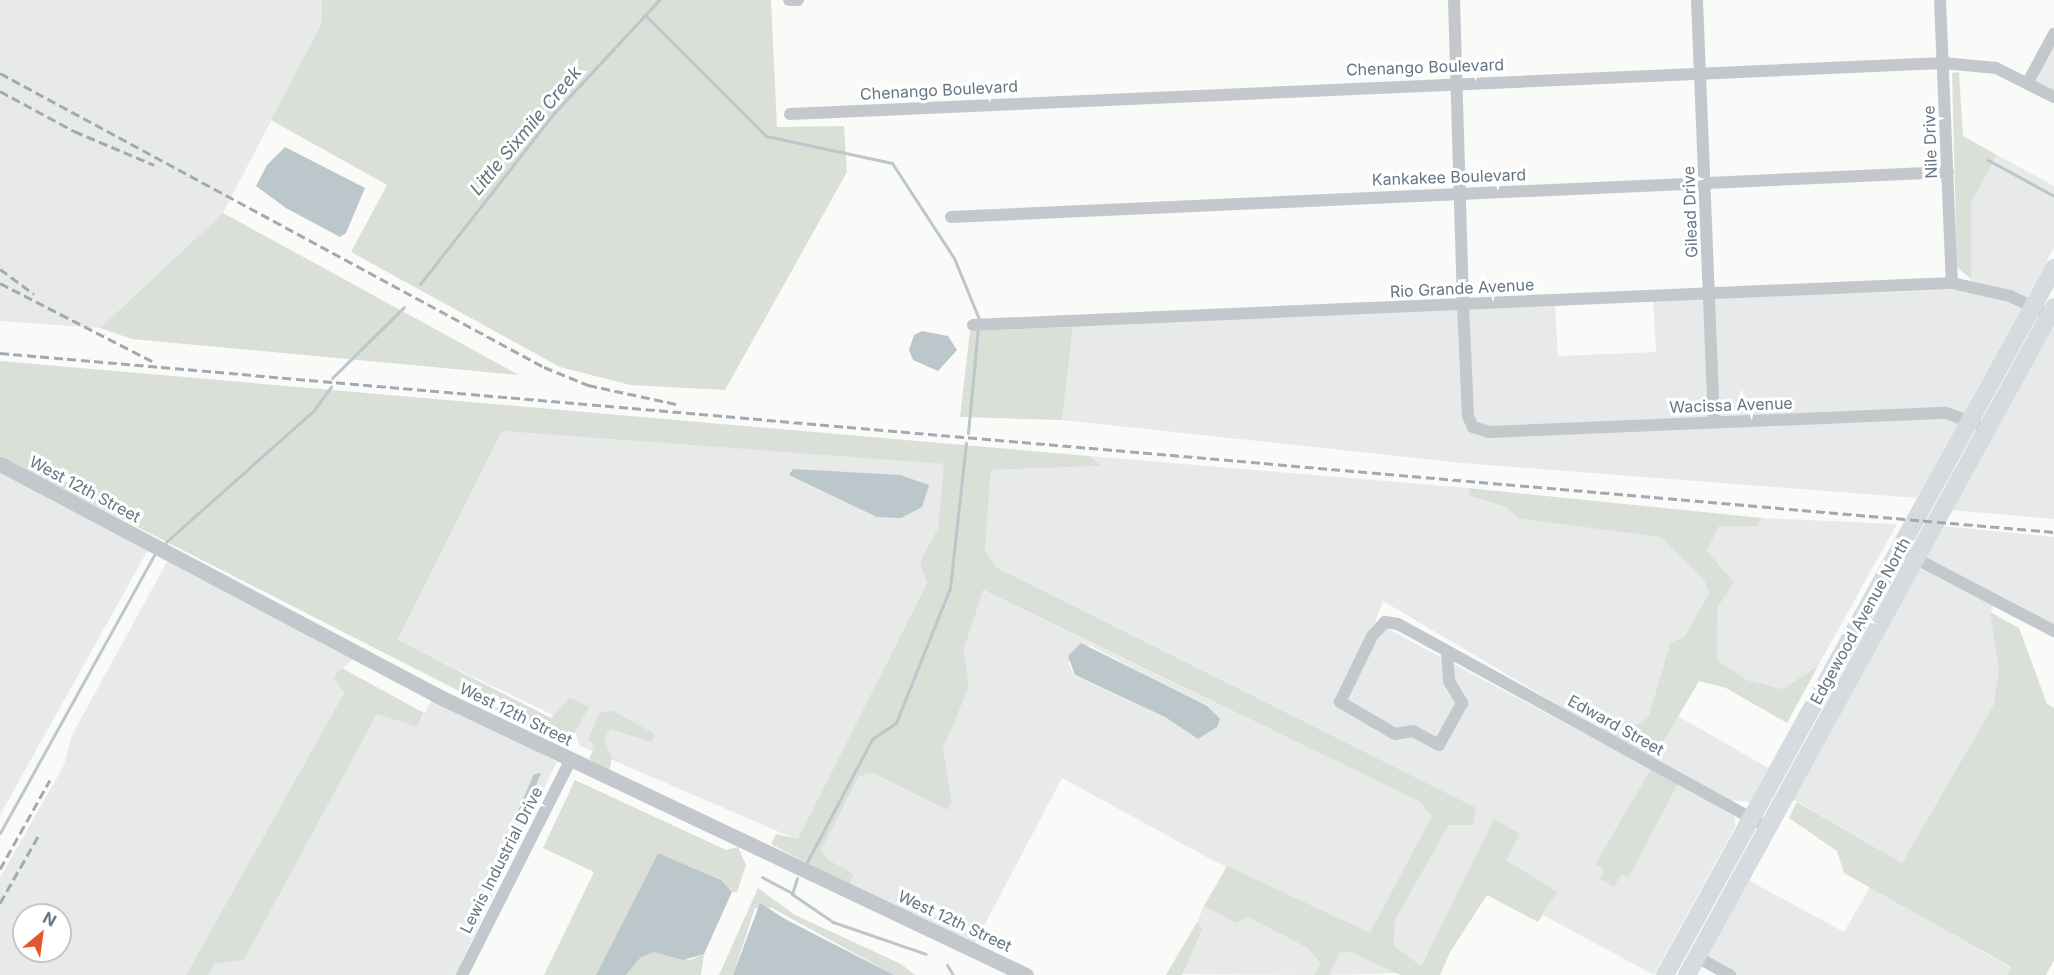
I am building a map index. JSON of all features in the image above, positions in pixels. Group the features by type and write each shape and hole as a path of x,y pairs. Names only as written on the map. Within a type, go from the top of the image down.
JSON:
{"main road":[{"name":"Edgewood Avenue North","path":"1665,975 2054,268"},
{"name":"Edgewood Avenue North","path":"1687,975 2052,311"}],"street":[{"path":"789,0 798,0"},
{"path":"1454,0 1463,304"},
{"name":"Gilead Drive","path":"1697,0 1714,422"},
{"name":"Nile Drive","path":"1940,0 1953,283"},
{"path":"2028,82 2054,34"},
{"name":"Chenango Boulevard","path":"790,114 1457,81 1944,63 1982,65 2028,82 2054,97"},
{"name":"Kankakee Boulevard","path":"951,216 1948,172"},
{"name":"Rio Grande Avenue","path":"973,325 1953,283 2052,311"},
{"name":"Wacissa Avenue","path":"1463,304 1468,416 1473,427 1489,432 1946,413 1970,421 1987,430"},
{"name":"West 12th Street","path":"0,464 570,761 1026,975"},
{"path":"1899,549 2054,631"},
{"name":"Edward Street","path":"1447,652 1449,681 1462,703 1439,745 1413,731 1395,734 1340,702 1372,636 1385,622 1398,624 1768,827"},
{"name":"Lewis Industrial Drive","path":"462,975 570,761"},
{"path":"1697,957 1730,975"}],"shaded area":[{"path":"0,0 322,0 322,23 223,213 100,328 0,321"},
{"path":"322,0 771,0 777,127 844,126 847,172 725,390 630,385 560,367 351,252 387,185 271,120 322,23"},
{"path":"2054,42 2054,103 2029,89"},
{"path":"1959,72 1963,136 1997,155 1971,203 1971,279 1957,267 1952,73"},
{"path":"285,147 365,188 346,233 340,237 286,208 256,186 267,165"},
{"path":"1997,155 2054,186 2054,248 1917,498 1462,463 1062,420 1073,327 1555,306 1558,356 1656,352 1653,301 1971,289 1971,203"},
{"path":"223,213 519,375 132,339 100,328"},
{"path":"2054,323 2054,519 1951,510"},
{"path":"1073,327 1062,420 960,417 970,331"},
{"path":"922,331 948,336 957,350 938,371 913,360 909,350 914,335"},
{"path":"0,361 1089,456 1101,466 991,470 985,550 997,568 1476,808 1473,825 1449,825 1395,920 1394,946 1421,966 1494,819 1520,834 1506,860 1557,892 1538,922 1487,895 1450,952 1440,975 1401,975 1350,952 1340,953 1329,975 1314,975 1320,963 1309,949 1248,917 1236,923 1204,906 1227,866 1370,933 1432,816 1419,801 983,590 964,649 969,687 943,749 952,802 947,810 872,773 859,776 821,850 827,859 854,874 849,885 771,844 776,834 798,839 927,583 920,562 938,528 944,464 502,431 398,640 551,718 570,698 589,707 567,746 0,457"},
{"path":"502,431 945,464 938,528 920,562 927,583 798,840 580,746 572,724 398,641"},
{"path":"1089,456 1468,488 1470,496 1506,507 1520,519 1660,537 1704,580 1709,591 1685,637 1670,643 1649,715 1637,725 1610,720 1599,729 1383,601 1375,622 1651,769 1595,864 1604,869 1600,879 1614,887 1622,874 1628,877 1678,784 1734,816 1736,825 1654,975 1543,915 1556,892 1506,860 1494,820 1420,967 1394,946 1395,920 1449,825 1472,825 997,568 985,550 991,470 1100,466"},
{"path":"0,469 149,548 0,815"},
{"path":"793,469 900,475 929,485 922,507 901,518 877,517 789,475"},
{"path":"1468,488 1762,518 1757,527 1719,526 1707,551 1734,583 1718,606 1717,660 1747,680 1782,689 1818,666 1787,723 1726,688 1699,681 1654,758 1599,729 1610,720 1637,725 1649,715 1670,643 1685,636 1709,592 1704,580 1660,537 1520,519 1506,507 1470,496"},
{"path":"1762,518 1897,524 1818,666 1782,689 1747,680 1717,660 1718,606 1707,551 1719,526 1757,527"},
{"path":"1942,526 2054,537 2054,625 1998,596 1990,612 1999,671 1993,706 1902,863 1793,799"},
{"path":"168,560 353,659 333,677 344,693 186,975 0,975 0,878 64,765 72,735"},
{"path":"982,590 1420,801 1433,816 1370,934 1212,860 1062,778 975,943 849,885 854,874 827,859 821,850 859,776 871,773 947,810 952,802 943,749 969,687 964,649","holes":["1090,645 1141,673 1217,727 1198,739 1165,717 1075,676 1068,663"]},
{"path":"1990,612 2019,628 2047,704 2054,708 2054,960 2046,975 2007,975 2011,967 1844,873 1837,851 1789,818 1797,802 1902,863 1993,706 1999,671"},
{"path":"1081,643 1207,706 1220,719 1217,727 1198,739 1165,717 1075,675 1068,656"},
{"path":"342,668 424,713 417,727 377,714 244,960 214,964 208,975 186,975 344,693 333,677"},
{"path":"433,698 557,762 455,975 208,975 214,964 244,960 377,714 417,727"},
{"path":"613,711 655,734 652,742 610,729 604,739 612,758 609,772 589,759 595,746 588,740 600,712"},
{"path":"1678,716 1768,768 1750,802 1729,800 1654,758"},
{"path":"1651,769 1678,784 1628,878 1622,874 1614,887 1600,879 1604,869 1595,864"},
{"path":"541,773 528,805 518,811 534,774"},
{"path":"575,780 726,850 738,847 746,865 737,892 732,892 721,880 658,853 596,975 544,975 594,872 543,848"},
{"path":"658,853 721,880 732,892 704,954 683,960 654,952 641,957 626,975 596,975"},
{"path":"1748,880 1844,932 1870,887 2011,968 2007,975 1722,975 1702,964"},
{"path":"758,888 795,915 901,964 915,975 894,975 772,908 755,908 733,975 719,975"},
{"path":"760,903 785,919 894,975 733,975"},
{"path":"1204,906 1236,923 1248,917 1309,949 1320,963 1314,975 1182,974 1203,930 1197,922"},
{"path":"1197,922 1203,929 1182,975 1166,975"},
{"path":"654,952 690,960 704,954 701,975 626,975 641,957"},
{"path":"1350,952 1402,973 1329,975 1340,953"}],"waterway":[{"name":"Little Sixmile Creek","path":"420,284 555,112 659,0"},
{"path":"645,15 766,136 892,163 954,258 979,319"},
{"path":"1988,160 2054,196"},
{"path":"332,378 404,307"},
{"path":"968,433 978,328"},
{"path":"166,542 314,410 331,387"},
{"path":"807,862 872,739 896,723 950,588 966,443"},
{"path":"0,833 154,555"},
{"path":"762,877 792,893"},
{"path":"797,878 792,894 833,922 926,954"},
{"path":"947,965 953,975"}],"railway":[{"path":"0,73 544,367 588,385 676,404"},
{"path":"0,91 74,131 154,165"},
{"path":"0,269 34,294"},
{"path":"0,283 152,361"},
{"path":"0,353 2054,532"},
{"path":"0,869 50,780"},
{"path":"0,903 40,833"}]}
